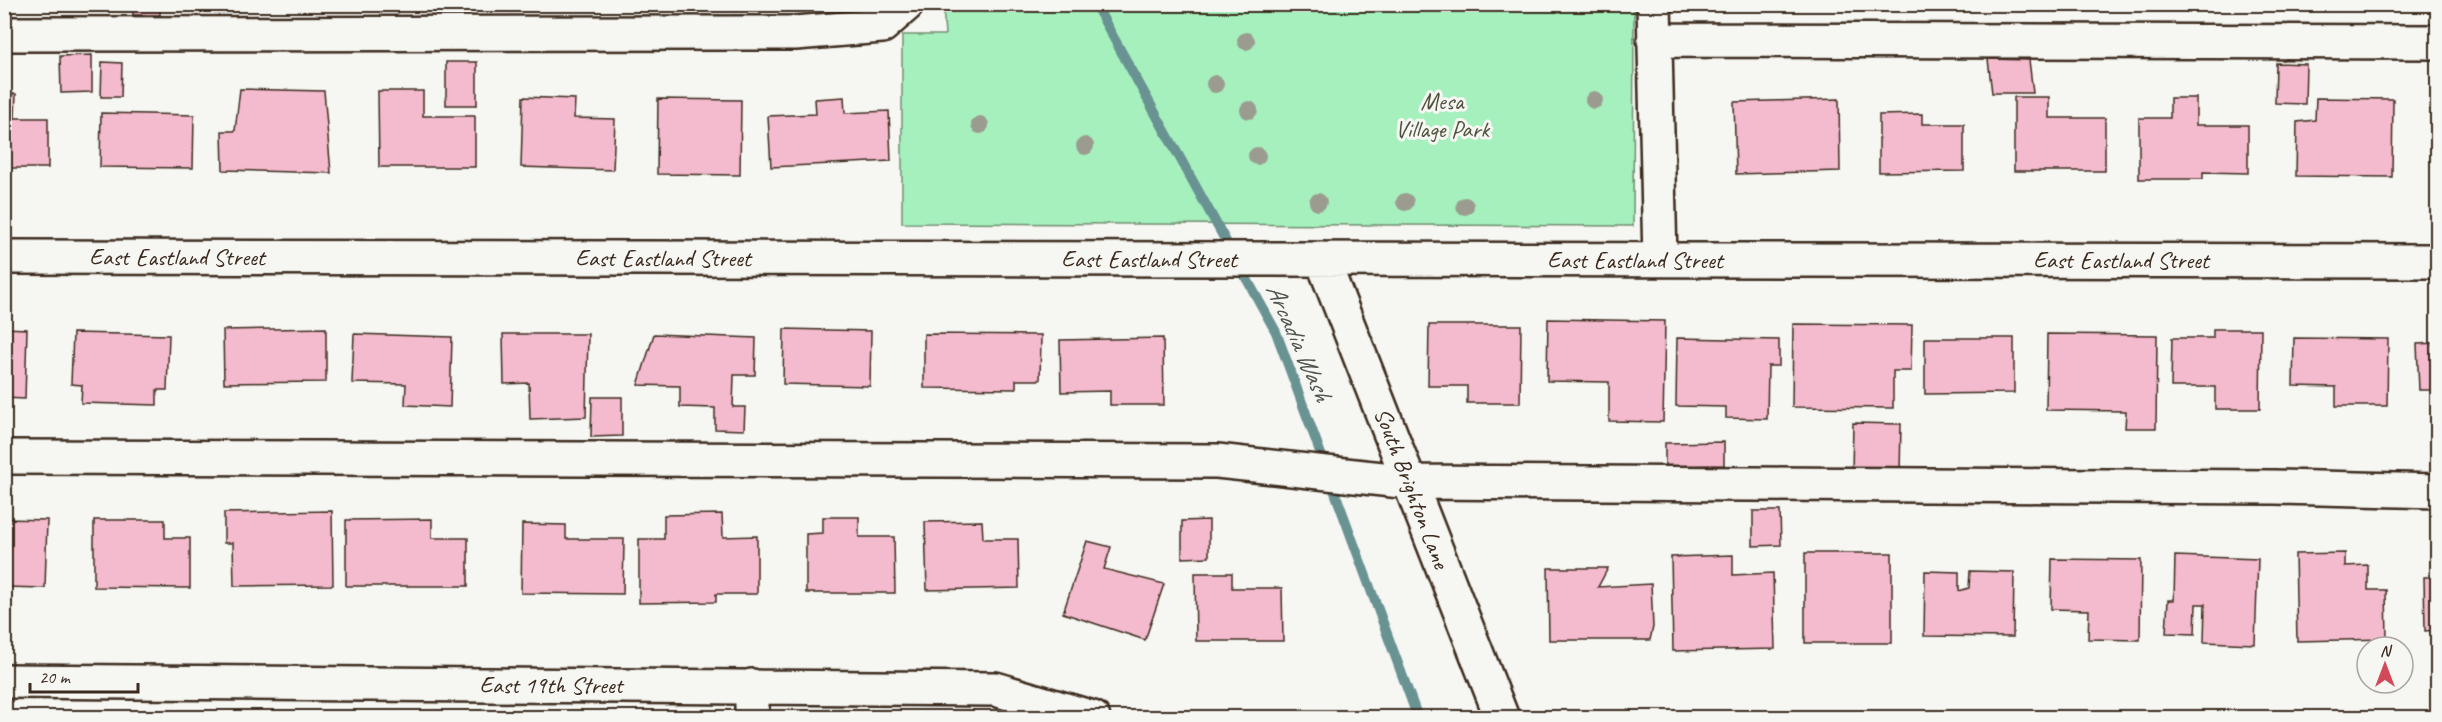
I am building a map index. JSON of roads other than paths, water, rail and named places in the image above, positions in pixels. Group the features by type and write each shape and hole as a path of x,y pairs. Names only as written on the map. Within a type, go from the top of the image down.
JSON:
{"street":[{"path":"4,34 795,33 882,26 907,4"},
{"path":"1654,4 1660,260"},
{"path":"1654,39 2438,42"},
{"name":"East Eastland Street","path":"4,257 2438,261"},
{"name":"South Brighton Lane","path":"1322,259 1502,717"},
{"path":"4,457 1217,461 1410,482 2274,487 2438,491"},
{"name":"East 19th Street","path":"4,681 752,702 995,689 1093,717"}],"waterway":[{"name":"Arcadia Wash","path":"1095,4 1276,332 1418,718"}],"park label":[{"name":"Mesa Village Park","path":"1442,115"}]}
